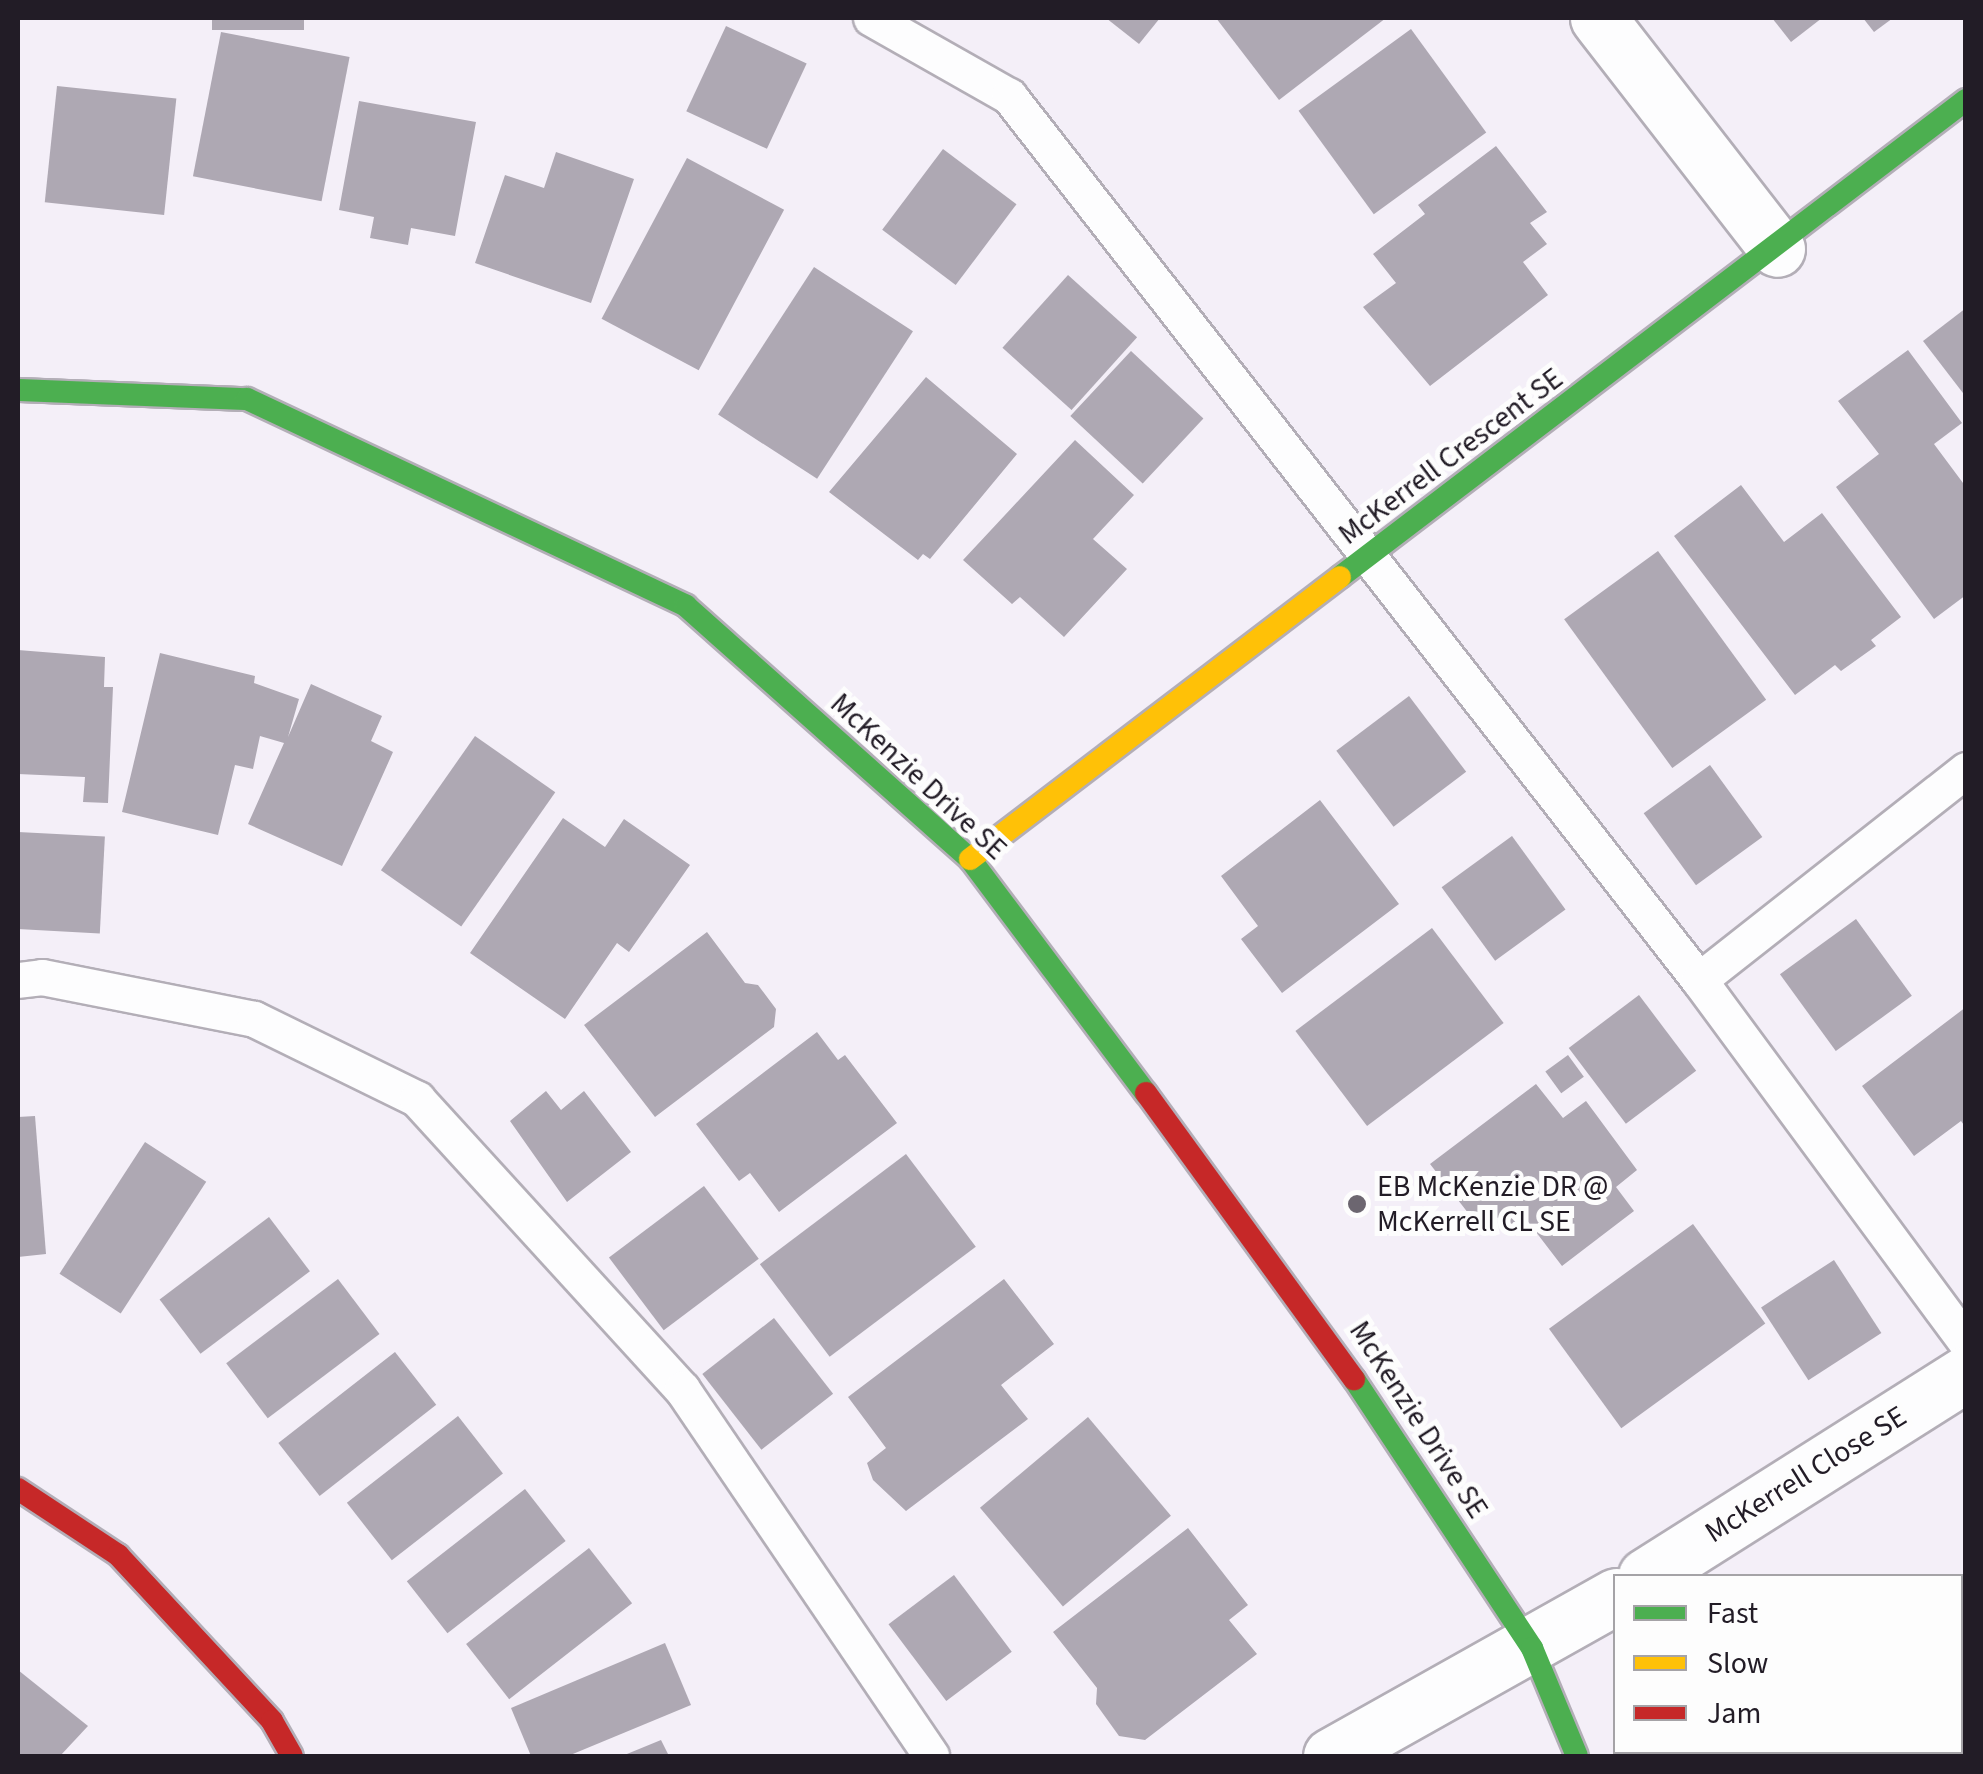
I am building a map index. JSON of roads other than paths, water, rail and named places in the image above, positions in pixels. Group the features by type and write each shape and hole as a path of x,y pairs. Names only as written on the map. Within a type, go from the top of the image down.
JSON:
{"street":[{"path":"1598,18 1777,249"},
{"name":"McKerrell Crescent SE","path":"970,859 1777,249 1966,100"},
{"name":"McKenzie Drive SE","path":"18,390 247,399 686,606 970,859 1308,1308 1532,1648 1577,1756"},
{"name":"McKerrell Close SE","path":"1649,1574 1966,1374"},
{"path":"18,1490 118,1556 272,1721 292,1756"},
{"path":"1331,1756 1532,1648 1613,1598"}],"lane":[{"path":"871,18 1010,96 1366,558 1699,980 1966,1342"},
{"path":"1699,980 1966,770"},
{"path":"18,980 42,977 254,1020 417,1099 682,1389 931,1756"}],"place":[{"name":"EB McKenzie DR @ McKerrell CL SE","path":"1357,1204"}]}
